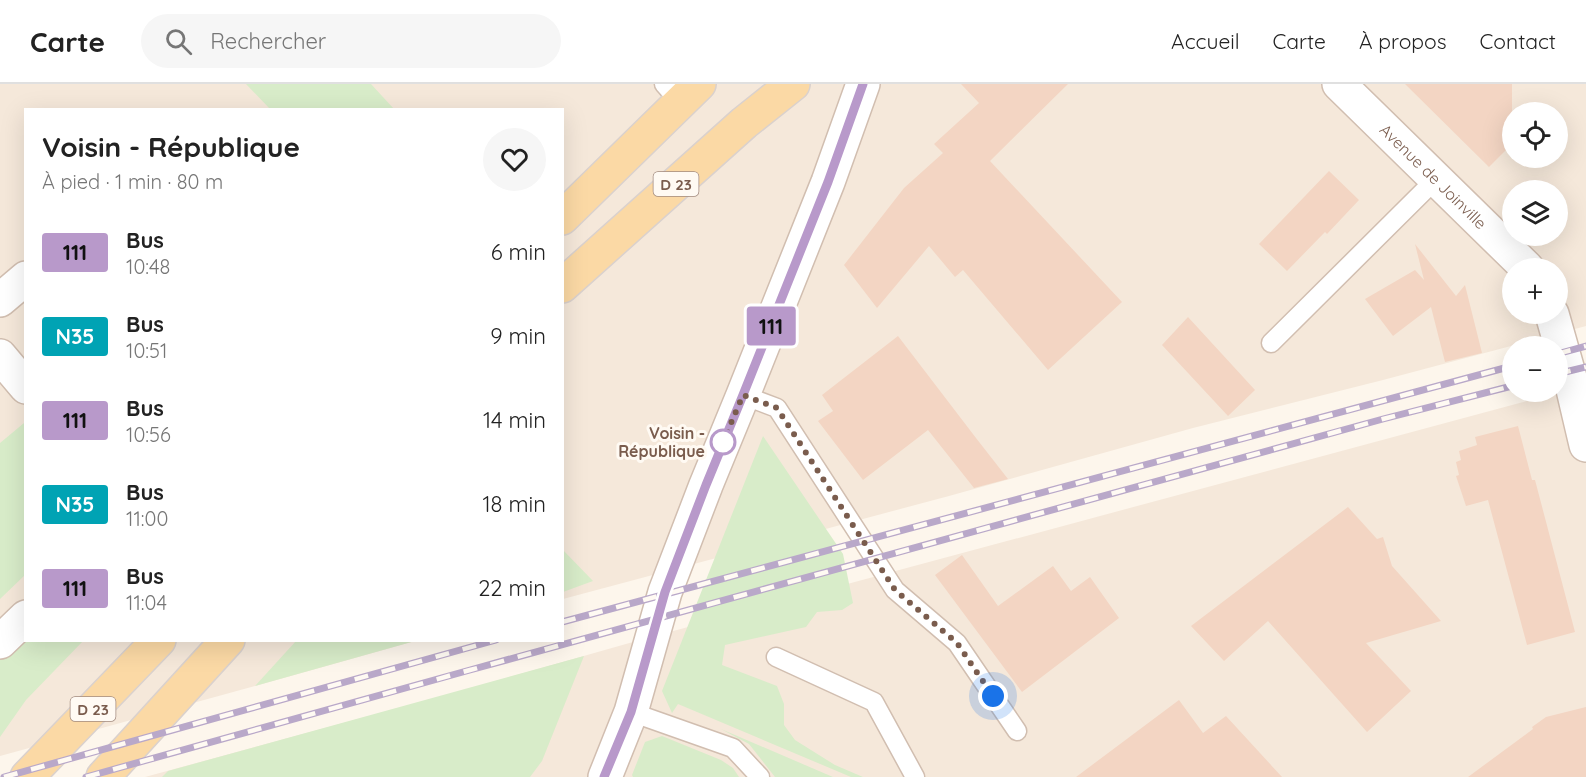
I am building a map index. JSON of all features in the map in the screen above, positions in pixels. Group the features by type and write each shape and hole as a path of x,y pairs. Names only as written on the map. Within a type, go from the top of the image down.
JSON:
{"main road":[{"name":"D 23","path":"564,284 744,123 793,84"},
{"path":"564,216 681,90"},
{"name":"D 23","path":"27,777 157,642"},
{"path":"103,777 226,642"}],"street":[{"path":"604,777 631,712 665,592 828,182 863,84"},
{"name":"Avenue de Joinville","path":"1339,84 1517,258"},
{"path":"0,300 24,280"},
{"path":"1555,324 1586,445"},
{"path":"0,356 24,385"},
{"path":"0,642 24,619"}],"lane":[{"path":"1271,343 1436,179"},
{"path":"743,395 777,408 895,590 957,643 1017,731"},
{"path":"776,657 874,702 915,777"},
{"path":"631,712 733,748 760,777"}],"shaded area":[{"path":"0,84 1586,84 1586,326 1548,336 1502,336 1502,348 1193,428 564,599 564,108 24,108 24,642 411,642 0,756"},
{"path":"1586,385 1586,777 145,777 640,640 1523,402 1568,402 1568,390"}],"green space":[{"path":"246,84 371,84 393,108 269,108"},
{"path":"24,423 24,576 0,599 0,443"},
{"path":"763,436 843,554 853,603 842,610 817,612 806,627 725,645 722,665 777,686 784,704 784,725 795,740 835,765 863,777 851,777 678,704 672,713 662,691"},
{"path":"564,551 593,581 564,592"},
{"path":"24,631 24,642 82,642 26,700 0,737 0,656"},
{"path":"295,642 411,642 255,686"},
{"path":"584,656 542,761 530,777 162,777 168,771"},
{"path":"721,729 833,777 775,777 749,744"},
{"path":"662,736 721,760 733,768 739,777 633,777 645,742"}],"building":[{"path":"961,84 1068,84 990,161 1122,302 1048,370 963,270 955,277 929,246 877,308 844,265 904,188 943,153 934,144 979,103"},
{"path":"1405,84 1512,84 1512,102 1502,102 1502,154 1489,167"},
{"path":"1329,171 1359,200 1287,271 1259,244"},
{"path":"1415,244 1456,296 1465,285 1482,353 1445,362 1431,307 1393,336 1365,299 1415,270 1424,280"},
{"path":"1188,317 1255,390 1228,416 1162,345"},
{"path":"898,336 1008,479 974,488 928,430 863,480 818,421 833,411 822,395"},
{"path":"1518,426 1532,480 1535,480 1575,632 1527,645 1488,500 1466,506 1456,476 1459,475 1456,462 1461,460 1459,451 1477,445 1475,437"},
{"path":"1348,507 1377,539 1383,537 1392,566 1441,621 1366,643 1411,691 1367,732 1268,621 1224,661 1191,626"},
{"path":"962,555 998,606 1053,566 1071,591 1090,577 1119,618 1022,692 935,575"},
{"path":"1179,700 1203,733 1226,716 1282,777 1076,777"},
{"path":"1586,707 1586,777 1468,777 1546,717"}],"railway":[{"path":"1568,351 1586,346"},
{"path":"1568,371 1586,367"},
{"path":"564,621 1502,369"},
{"path":"86,777 1383,419 1502,389"},
{"path":"4,777 489,642"}],"bus line":[{"name":"111","path":"604,777 631,712 665,592 716,458 828,182 863,84"}],"place":[{"name":"Voisin - République","path":"723,442"}],"route":[{"path":"723,442 743,395 777,408 895,590 957,643 993,696"}]}
